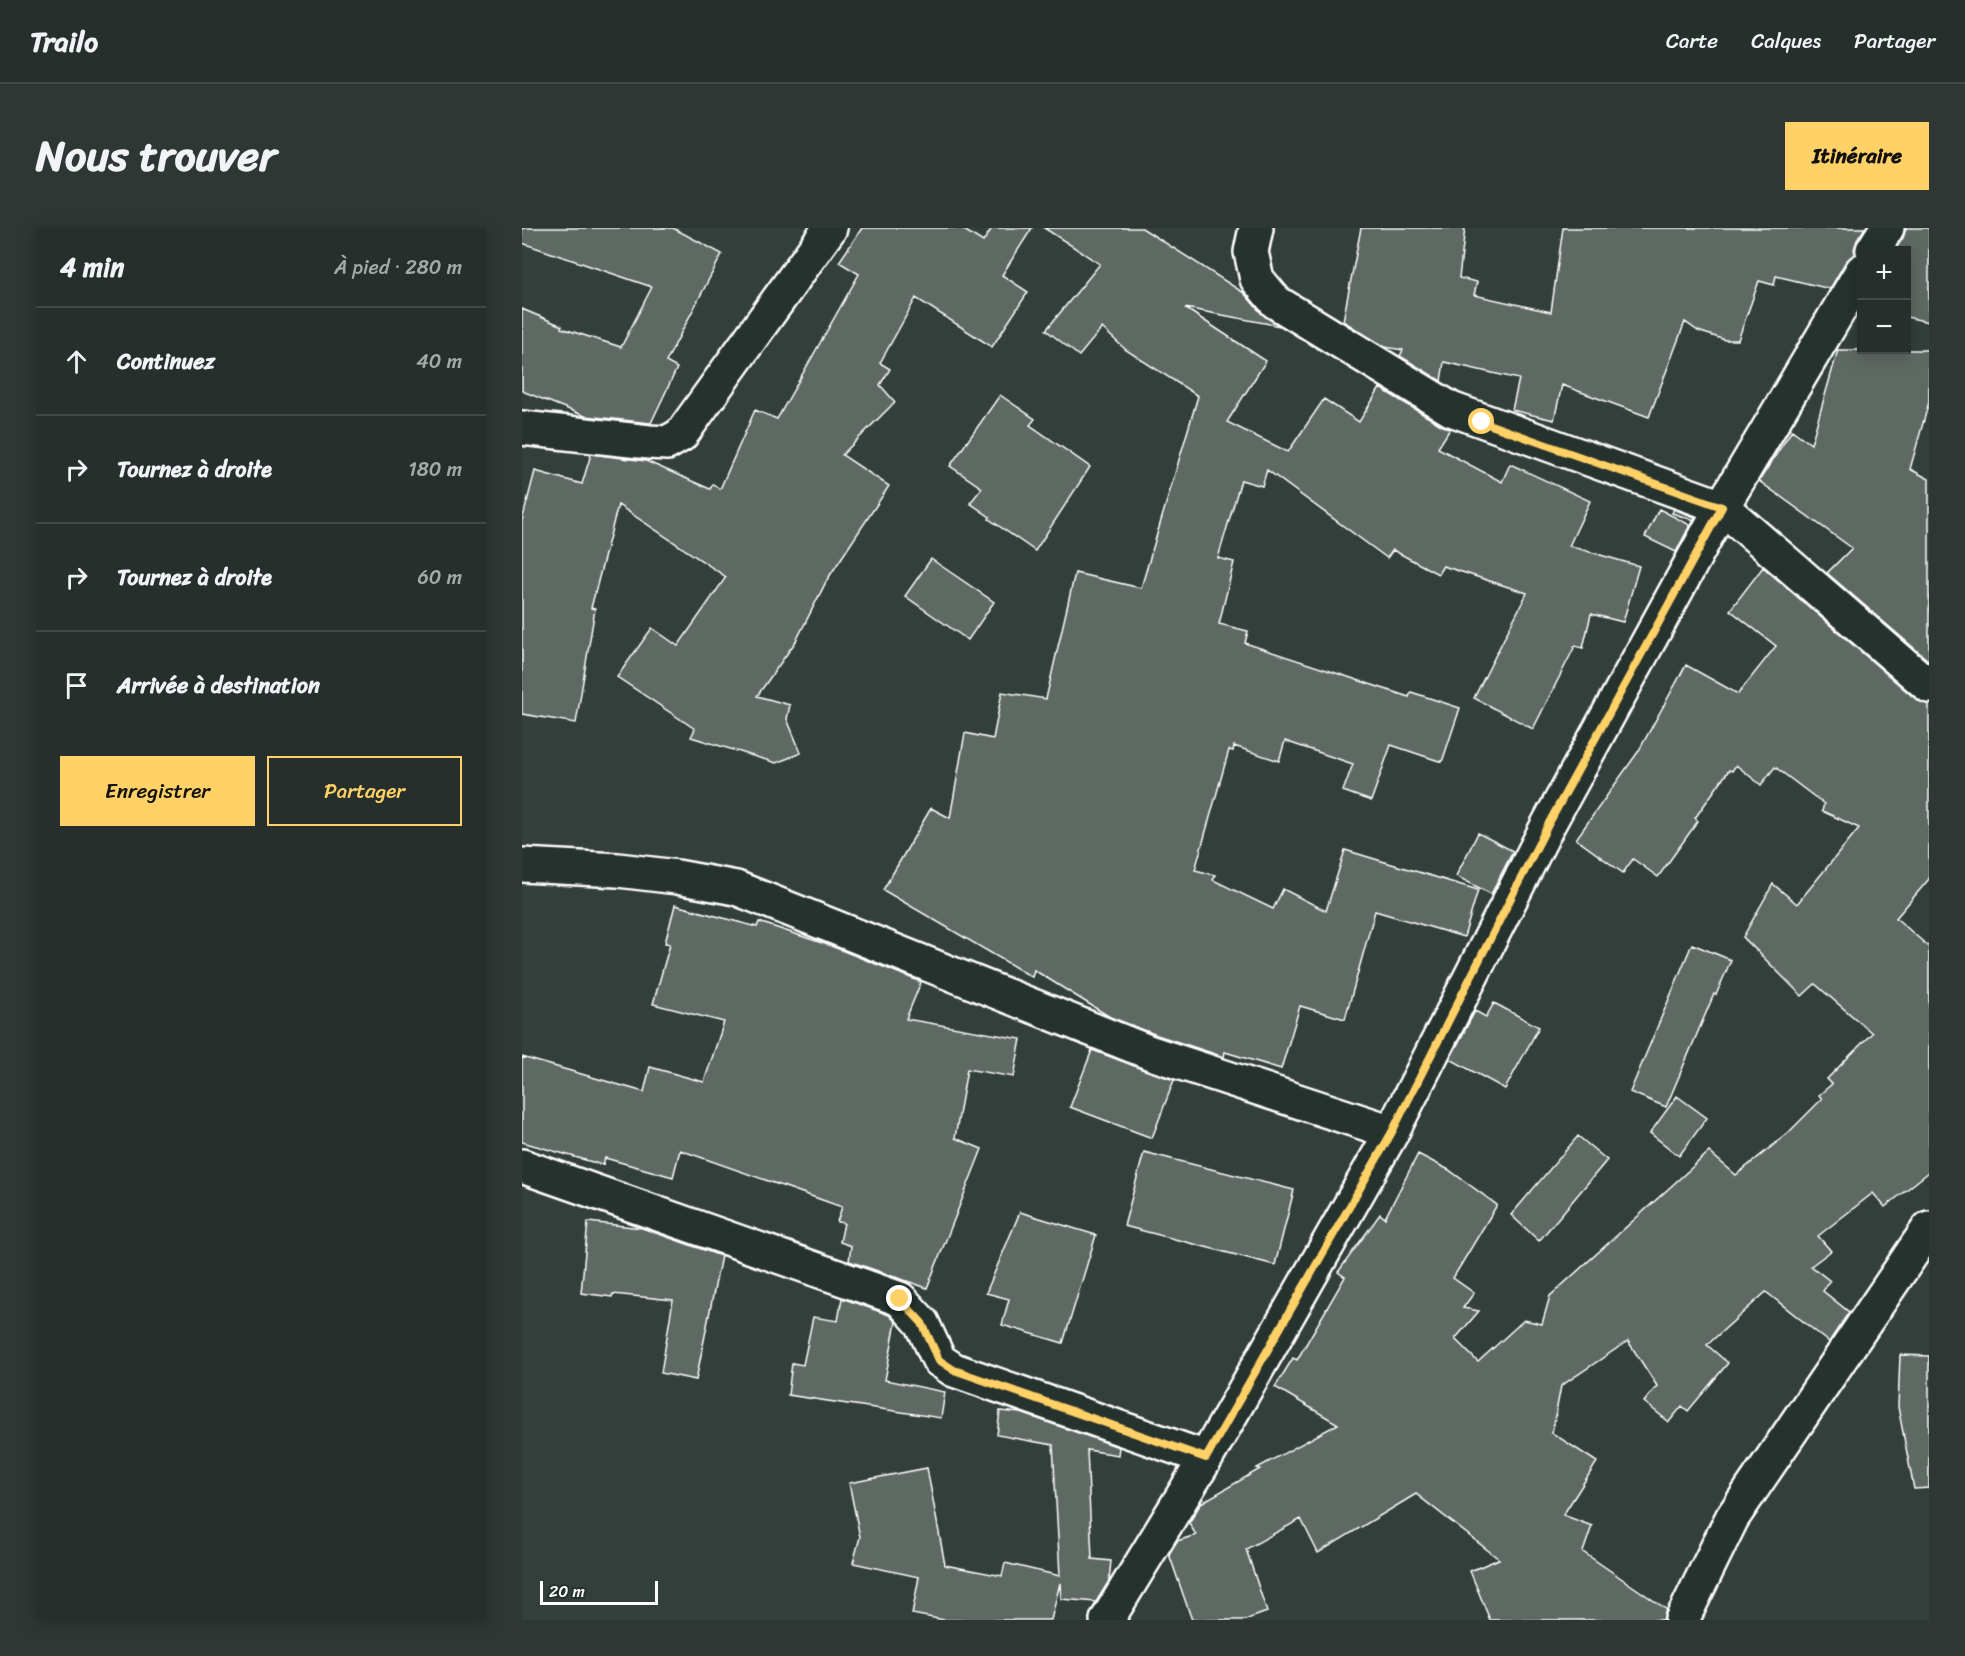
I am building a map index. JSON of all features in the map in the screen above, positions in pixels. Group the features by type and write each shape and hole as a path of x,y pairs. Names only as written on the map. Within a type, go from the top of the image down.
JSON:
{"street":[{"path":"522,428 667,443 681,435 830,228"},
{"path":"1256,228 1251,252 1257,279 1276,302 1451,409 1722,507 1929,686"},
{"path":"1876,246 1887,228"},
{"path":"1107,1620 1206,1458 1392,1132 1549,823 1722,507 1857,278"},
{"path":"522,865 618,870 677,877 736,888 1151,1053 1392,1132"},
{"path":"522,1166 900,1299 922,1323 939,1360 954,1370 1206,1458"},
{"path":"1682,1620 1732,1518 1929,1228"}],"building":[{"path":"522,228 673,228 722,254 666,362 677,368 651,423 585,416 522,391 522,309 562,326 561,328 621,347 652,287 522,243"},
{"path":"862,228 961,228 983,242 992,228 1032,228 1002,275 1028,292 992,347 916,298 880,363 890,369 880,385 895,402 842,455 889,486 827,580 796,641 757,696 790,705 787,719 801,753 776,763 691,737 695,729 617,677 652,628 678,646 726,577 618,505 591,608 595,609 576,723 522,714 522,521 535,471 582,484 591,454 646,461 710,489 713,484 720,489 755,410 777,419 859,274 839,262"},
{"path":"1044,228 1142,228 1244,293 1262,314 1280,326 1185,308 1266,361 1227,422 1288,452 1324,399 1359,422 1380,388 1450,429 1438,448 1502,482 1510,464 1590,501 1569,546 1639,566 1623,622 1591,614 1583,648 1575,646 1533,729 1474,698 1527,593 1443,566 1438,574 1393,550 1387,558 1267,470 1262,486 1241,480 1218,558 1234,562 1219,624 1248,631 1245,643 1409,697 1411,692 1460,708 1442,762 1391,745 1371,801 1343,791 1353,764 1285,741 1279,761 1234,746 1233,751 1229,750 1195,870 1215,875 1213,880 1273,909 1283,889 1326,911 1345,850 1478,890 1464,937 1375,911 1345,1019 1300,1006 1281,1069 1225,1052 1224,1057 1110,1017 1034,970 1032,977 883,890 931,808 950,818 965,733 993,739 1002,692 1046,699 1075,573 1141,588 1198,396 1126,350 1102,328 1079,356 1046,330 1100,264"},
{"path":"1361,228 1465,228 1459,278 1477,282 1474,295 1551,312 1563,228 1865,228 1857,240 1855,254 1846,261 1830,289 1776,276 1774,285 1759,281 1738,340 1725,340 1698,331 1685,322 1649,417 1562,385 1554,420 1512,410 1519,379 1444,362 1441,381 1400,356 1403,350 1385,347 1343,321"},
{"path":"1906,228 1929,228 1929,322 1911,318 1911,246 1898,246"},
{"path":"1838,350 1857,350 1857,354 1911,354 1911,350 1929,350 1929,402 1910,469 1929,479 1929,661 1827,573 1852,548 1759,481 1792,430 1811,444"},
{"path":"1000,395 1035,419 1030,425 1090,467 1035,551 970,503 982,488 950,466"},
{"path":"1659,509 1690,525 1676,552 1645,537"},
{"path":"1674,509 1695,517 1693,520 1672,513"},
{"path":"931,559 994,602 968,640 905,596"},
{"path":"1763,567 1917,700 1929,704 1929,879 1896,918 1929,947 1929,1172 1885,1207 1873,1193 1818,1236 1831,1251 1811,1266 1830,1281 1823,1291 1849,1312 1829,1342 1766,1292 1707,1345 1728,1363 1688,1411 1682,1406 1669,1422 1644,1402 1657,1386 1628,1341 1561,1386 1552,1433 1597,1462 1563,1515 1592,1526 1583,1552 1666,1609 1663,1620 1490,1620 1470,1571 1499,1559 1416,1494 1318,1553 1301,1519 1246,1549 1267,1612 1245,1620 1192,1620 1169,1554 1177,1541 1196,1535 1189,1523 1201,1503 1260,1469 1257,1468 1338,1424 1275,1387 1293,1358 1297,1360 1345,1277 1338,1272 1380,1214 1385,1218 1418,1154 1449,1170 1497,1205 1453,1278 1474,1293 1463,1308 1479,1311 1455,1339 1478,1362 1524,1320 1542,1324 1550,1296 1709,1152 1736,1175 1787,1134 1822,1099 1819,1095 1832,1084 1827,1079 1872,1033 1815,984 1802,996 1743,937 1773,884 1797,904 1859,828 1822,811 1824,804 1775,767 1761,785 1736,765 1732,771 1729,770 1695,818 1698,821 1658,877 1633,859 1623,873 1576,839 1638,752 1686,665 1738,694 1776,646 1730,610"},
{"path":"1478,833 1513,851 1491,894 1456,876"},
{"path":"675,905 757,927 759,922 831,946 921,982 906,1019 1021,1039 1014,1077 967,1069 955,1138 982,1149 927,1288 849,1261 851,1246 840,1242 844,1223 837,1222 842,1207 680,1150 673,1177 605,1158 603,1165 522,1142 522,1057 644,1092 650,1067 704,1082 724,1022 653,1004 670,944 665,943"},
{"path":"1692,944 1731,960 1666,1107 1630,1092"},
{"path":"1494,1003 1539,1027 1505,1089 1450,1059 1475,1011 1486,1017"},
{"path":"1092,1050 1174,1080 1152,1138 1070,1107"},
{"path":"1677,1096 1707,1118 1679,1156 1650,1133"},
{"path":"1578,1136 1607,1160 1539,1241 1511,1215"},
{"path":"1144,1152 1294,1190 1275,1265 1124,1226"},
{"path":"1020,1212 1096,1235 1063,1343 1002,1325 1009,1299 986,1293"},
{"path":"588,1222 642,1228 721,1256 696,1380 661,1373 673,1300 581,1293"},
{"path":"842,1298 889,1315 896,1322 885,1380 945,1392 941,1418 788,1395 792,1363 803,1365 813,1317 838,1321"},
{"path":"1900,1355 1929,1356 1929,1488 1914,1489 1898,1407"},
{"path":"1000,1411 1021,1413 1119,1447 1118,1455 1087,1450 1092,1559 1111,1561 1109,1581 1096,1602 1061,1599 1060,1583 1051,1620 944,1620 912,1614 919,1577 853,1563 860,1537 849,1483 927,1468 945,1565 1002,1576 1005,1563 1060,1576 1053,1445 997,1435"}],"route":[{"path":"900,1299 922,1323 939,1360 954,1370 1206,1458 1392,1132 1549,823 1722,507 1482,422"}]}
